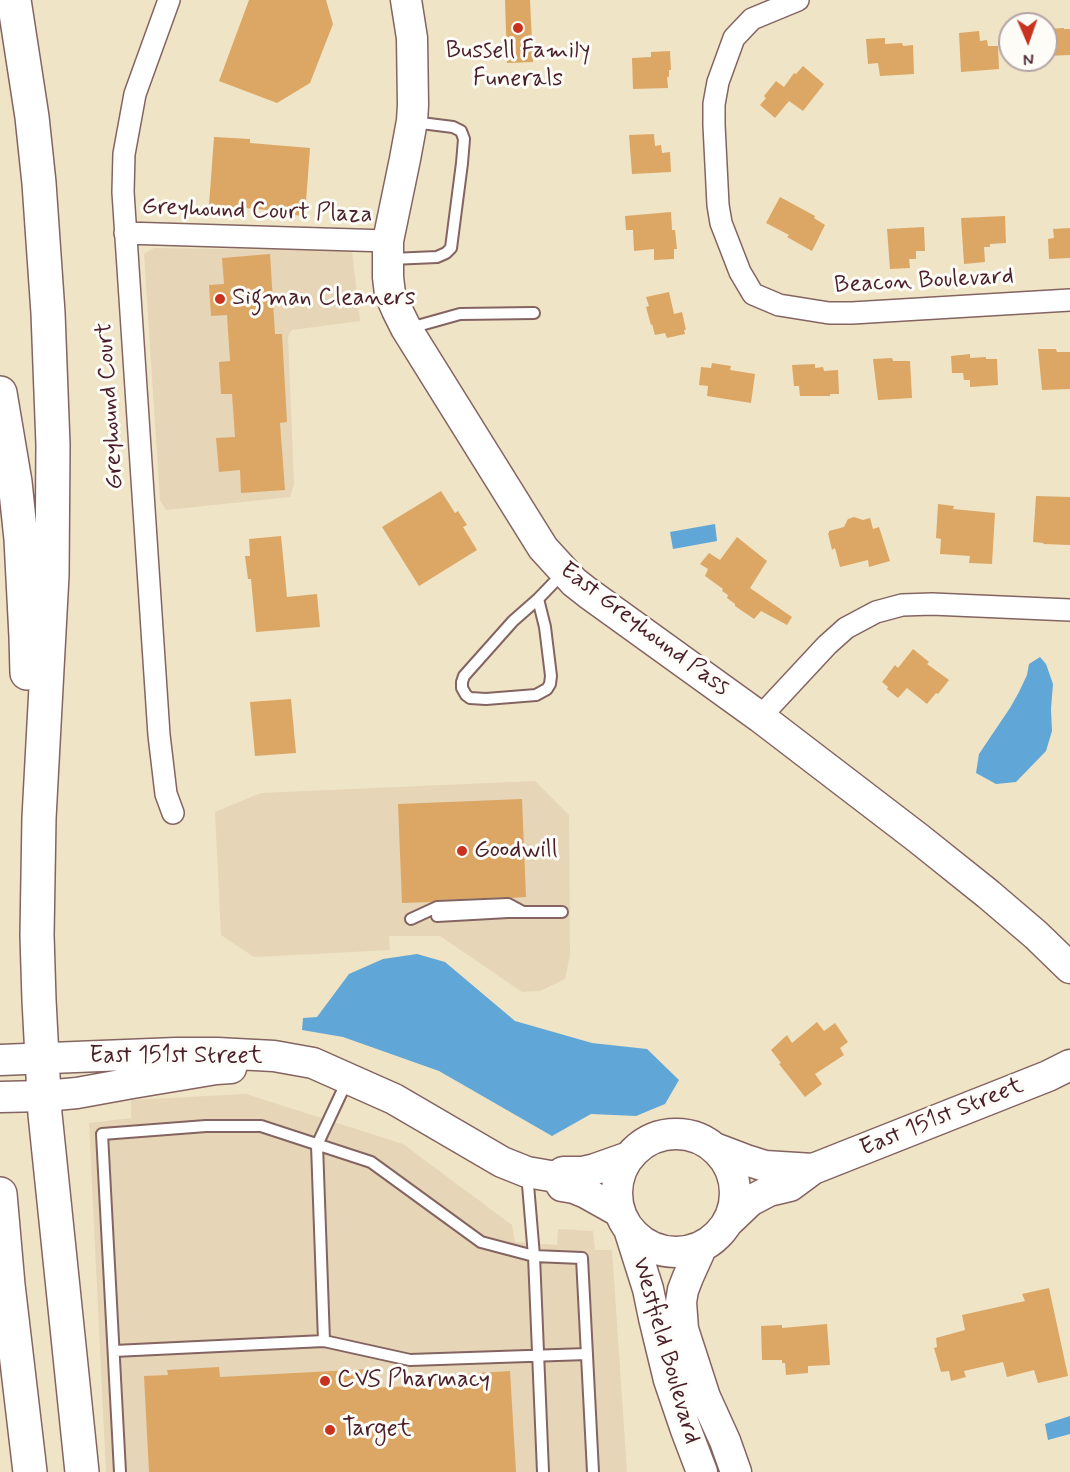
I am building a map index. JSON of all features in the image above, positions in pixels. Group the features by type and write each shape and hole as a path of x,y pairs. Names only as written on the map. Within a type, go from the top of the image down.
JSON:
{"highway":[{"path":"14,0 32,117 42,226 53,445 52,575 40,771 38,866 38,968 42,1059 81,1472"},
{"path":"21,0 22,52"},
{"path":"0,393 15,483 21,538 27,704 38,866"},
{"path":"0,1194 9,1297 30,1472"}],"street":[{"name":"Greyhound Court","path":"169,0 135,94 126,136 123,172 125,233 159,735 166,794 173,813"},
{"name":"East Greyhound Pass","path":"406,0 412,38 412,121 388,250 390,294 406,328 543,548 574,582 760,717 918,838 1036,935 1070,968"},
{"name":"Beacon Boulevard","path":"798,0 752,19 734,38 718,82 714,104 718,205 721,223 740,272 753,294 779,305 829,313 852,314 1070,300"},
{"name":"Greyhound Court Plaza","path":"125,233 388,250"},
{"path":"760,717 827,645 846,628 876,612 902,605 932,604 1070,610"},
{"name":"East 151st Street","path":"0,1060 176,1053 241,1053 313,1063 394,1099 502,1162 542,1174 562,1186 586,1193 625,1221"},
{"name":"East 151st Street","path":"729,1221 750,1201 769,1191 790,1186 813,1169 1048,1076 1070,1065"},
{"name":"East 151st Street","path":"0,1097 84,1092 228,1068 278,1070 347,1080"},
{"path":"681,1134 700,1138 717,1149 729,1164 735,1183 735,1203 729,1221 717,1236 702,1246 683,1252 663,1251 644,1243 625,1221 617,1193 620,1174 629,1157 644,1143 662,1136 681,1134"},
{"name":"East 151st Street","path":"717,1149 765,1166 813,1169"},
{"path":"542,1174 582,1172 629,1157"},
{"name":"Westfield Boulevard","path":"625,1221 648,1289 669,1380 702,1472"},
{"name":"Westfield Boulevard","path":"702,1246 683,1290 681,1302 683,1329 705,1397 736,1472"}],"lane":[{"path":"388,250 437,257 451,248 464,139 461,131 453,127 412,121"},
{"path":"406,328 460,314 534,313"},
{"path":"538,599 545,627 551,676 547,689 536,695 470,698 462,688 464,676 513,621 564,572"},
{"path":"411,919 437,907 508,904 523,912"},
{"path":"437,916 562,912"},
{"path":"324,1341 317,1145 347,1080"},
{"path":"120,1472 102,1134 206,1126 261,1126 371,1162 481,1242 534,1256 582,1258 593,1472"},
{"path":"542,1174 534,1256 543,1472"},
{"path":"114,1351 324,1341 410,1360 587,1354"}],"shaded area":[{"path":"154,248 352,251 360,321 292,330 288,336 294,484 290,497 166,510 160,500 144,254"},
{"path":"535,781 569,815 570,955 565,979 540,991 522,992 440,936 389,936 390,950 254,957 221,935 215,812 261,793"},
{"path":"246,1094 403,1144 512,1225 515,1242 557,1245 558,1229 593,1231 595,1250 612,1250 627,1472 106,1472 89,1123 131,1118 131,1100"}],"water":[{"path":"715,524 717,541 673,549 670,532"},
{"path":"1040,657 1046,664 1053,684 1052,731 1046,751 1016,782 996,784 976,773 979,754 1019,692 1027,675 1029,664"},
{"path":"417,954 445,962 515,1021 592,1043 647,1049 679,1080 665,1104 636,1116 591,1114 552,1136 439,1071 343,1037 302,1030 303,1018 317,1017 349,974 383,959"},
{"path":"1070,1416 1070,1434 1048,1440 1045,1424"}],"building":[{"path":"249,0 326,0 333,24 310,83 277,103 219,81"},
{"path":"505,0 530,0 533,62 507,63"},
{"path":"1058,28 1070,29 1070,55 1058,56"},
{"path":"979,31 980,41 987,40 988,46 998,46 998,69 961,72 959,33"},
{"path":"885,38 885,44 913,45 914,74 880,76 878,63 868,64 866,39"},
{"path":"670,51 671,70 667,77 668,88 633,89 632,58 651,57 651,52"},
{"path":"803,66 824,84 803,111 789,101 775,118 760,105 766,98 764,96 776,81 784,87 794,73 796,74"},
{"path":"654,134 655,146 661,145 662,153 670,152 671,172 632,174 629,135"},
{"path":"214,137 250,139 250,143 310,148 305,216 209,205"},
{"path":"780,197 815,216 814,218 825,225 812,251 766,223"},
{"path":"671,212 672,230 675,230 677,249 674,249 674,259 654,260 654,249 634,251 633,230 626,230 625,216"},
{"path":"1005,216 1006,243 990,244 990,247 984,247 985,262 964,264 961,218"},
{"path":"924,227 925,251 916,251 916,259 909,259 910,268 890,269 887,229"},
{"path":"1070,228 1070,258 1049,259 1048,239 1054,238 1053,229"},
{"path":"270,254 275,334 282,334 287,422 280,423 285,490 241,493 240,470 219,472 216,438 235,437 232,394 221,394 219,362 230,361 227,315 211,316 209,285 224,284 222,258"},
{"path":"669,292 674,314 682,312 686,330 684,330 685,334 667,338 665,333 655,335 646,307 649,306 646,297"},
{"path":"1038,349 1070,352 1070,389 1042,390"},
{"path":"970,354 970,358 997,359 998,385 970,387 970,380 964,380 963,373 952,373 951,356"},
{"path":"892,358 893,361 910,361 912,398 878,400 873,359"},
{"path":"712,363 731,366 730,370 755,374 751,403 707,396 708,386 699,385 701,367 711,368"},
{"path":"815,364 815,368 823,367 824,371 838,370 839,394 800,396 799,386 794,386 792,365"},
{"path":"441,491 455,513 458,511 467,525 463,527 477,550 419,586 382,527"},
{"path":"1036,496 1070,497 1070,545 1033,542"},
{"path":"938,504 954,506 953,509 995,513 992,564 969,563 970,556 940,554 941,539 936,538"},
{"path":"854,517 863,520 870,518 873,529 879,527 890,561 869,567 868,560 840,567 835,548 832,550 828,533 844,527 848,519"},
{"path":"281,536 287,597 317,594 320,627 256,632 251,579 248,579 245,556 250,556 249,539"},
{"path":"737,537 767,561 750,588 792,617 787,625 761,611 754,619 735,606 727,598 728,595 722,591 723,589 705,576 708,569 700,564 709,553 720,560"},
{"path":"913,649 929,662 927,664 949,680 927,704 907,688 898,698 882,682 895,665 898,668"},
{"path":"291,699 296,753 255,756 250,702"},
{"name":"Goodwill","path":"522,799 526,897 402,903 398,804"},
{"path":"817,1022 824,1031 835,1023 848,1042 840,1048 844,1055 815,1074 822,1084 805,1097 771,1050 787,1035 792,1043"},
{"path":"1049,1288 1068,1376 1038,1383 1034,1370 1007,1377 1003,1362 964,1371 966,1377 951,1381 949,1371 941,1372 934,1348 937,1347 936,1338 965,1330 962,1315 1025,1301 1022,1294"},
{"path":"827,1324 830,1365 808,1366 808,1373 786,1375 785,1363 782,1363 782,1360 762,1360 761,1326 782,1325 782,1328"},
{"name":"Target","path":"219,1367 220,1377 370,1369 371,1388 412,1386 411,1377 510,1371 516,1472 149,1472 144,1376 168,1375 167,1370"}],"place":[{"name":"Bussell Family Funerals","path":"518,28"},
{"name":"Sigman Cleaners","path":"220,299"},
{"name":"Goodwill","path":"462,851"},
{"name":"CVS Pharmacy","path":"325,1381"},
{"name":"Target","path":"330,1430"}]}
